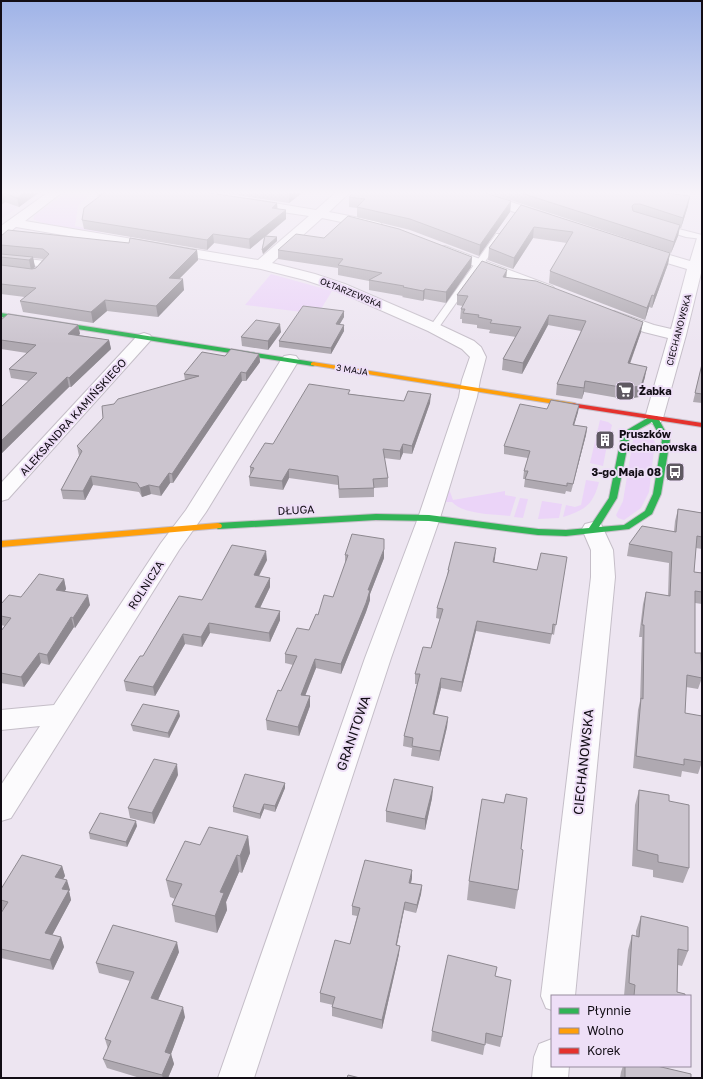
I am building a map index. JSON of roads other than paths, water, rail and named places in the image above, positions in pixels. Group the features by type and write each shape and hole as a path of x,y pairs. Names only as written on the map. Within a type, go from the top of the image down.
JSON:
{"street":[{"name":"OŁTARZEWSKA","path":"133,243 260,265 304,275 340,287 434,328 468,345 475,351 478,361 471,380 470,389"},
{"path":"260,265 285,243"},
{"name":"CIECHANOWSKA","path":"654,418 678,335 701,243"},
{"path":"432,245 561,295"},
{"path":"625,245 695,267"},
{"path":"598,309 650,330 678,335"},
{"name":"3 MAJA","path":"1,315 702,425"},
{"name":"ALEKSANDRA KAMIŃSKIEGO","path":"1,495 144,338"},
{"name":"ROLNICZA","path":"1,809 169,548 184,528 290,360"},
{"name":"GRANITOWA","path":"236,1078 376,666 429,518 470,389"},
{"path":"654,418 666,440 653,505 645,515 626,527 593,529 613,498 626,433 654,418"},
{"name":"DŁUGA","path":"1,544 184,528 376,517 429,518 538,532 566,533 593,529"},
{"name":"CIECHANOWSKA","path":"558,995 603,578 602,550 593,529"},
{"path":"1,720 62,714"},
{"path":"550,1078 551,1067"}],"lane":[{"path":"434,328 494,243"},
{"path":"1,259 45,264 34,274 27,274"}],"place":[{"name":"Żabka","path":"625,391"},
{"name":"Pruszków Ciechanowska","path":"605,440"},
{"name":"3-go Maja 08","path":"675,472"}]}
